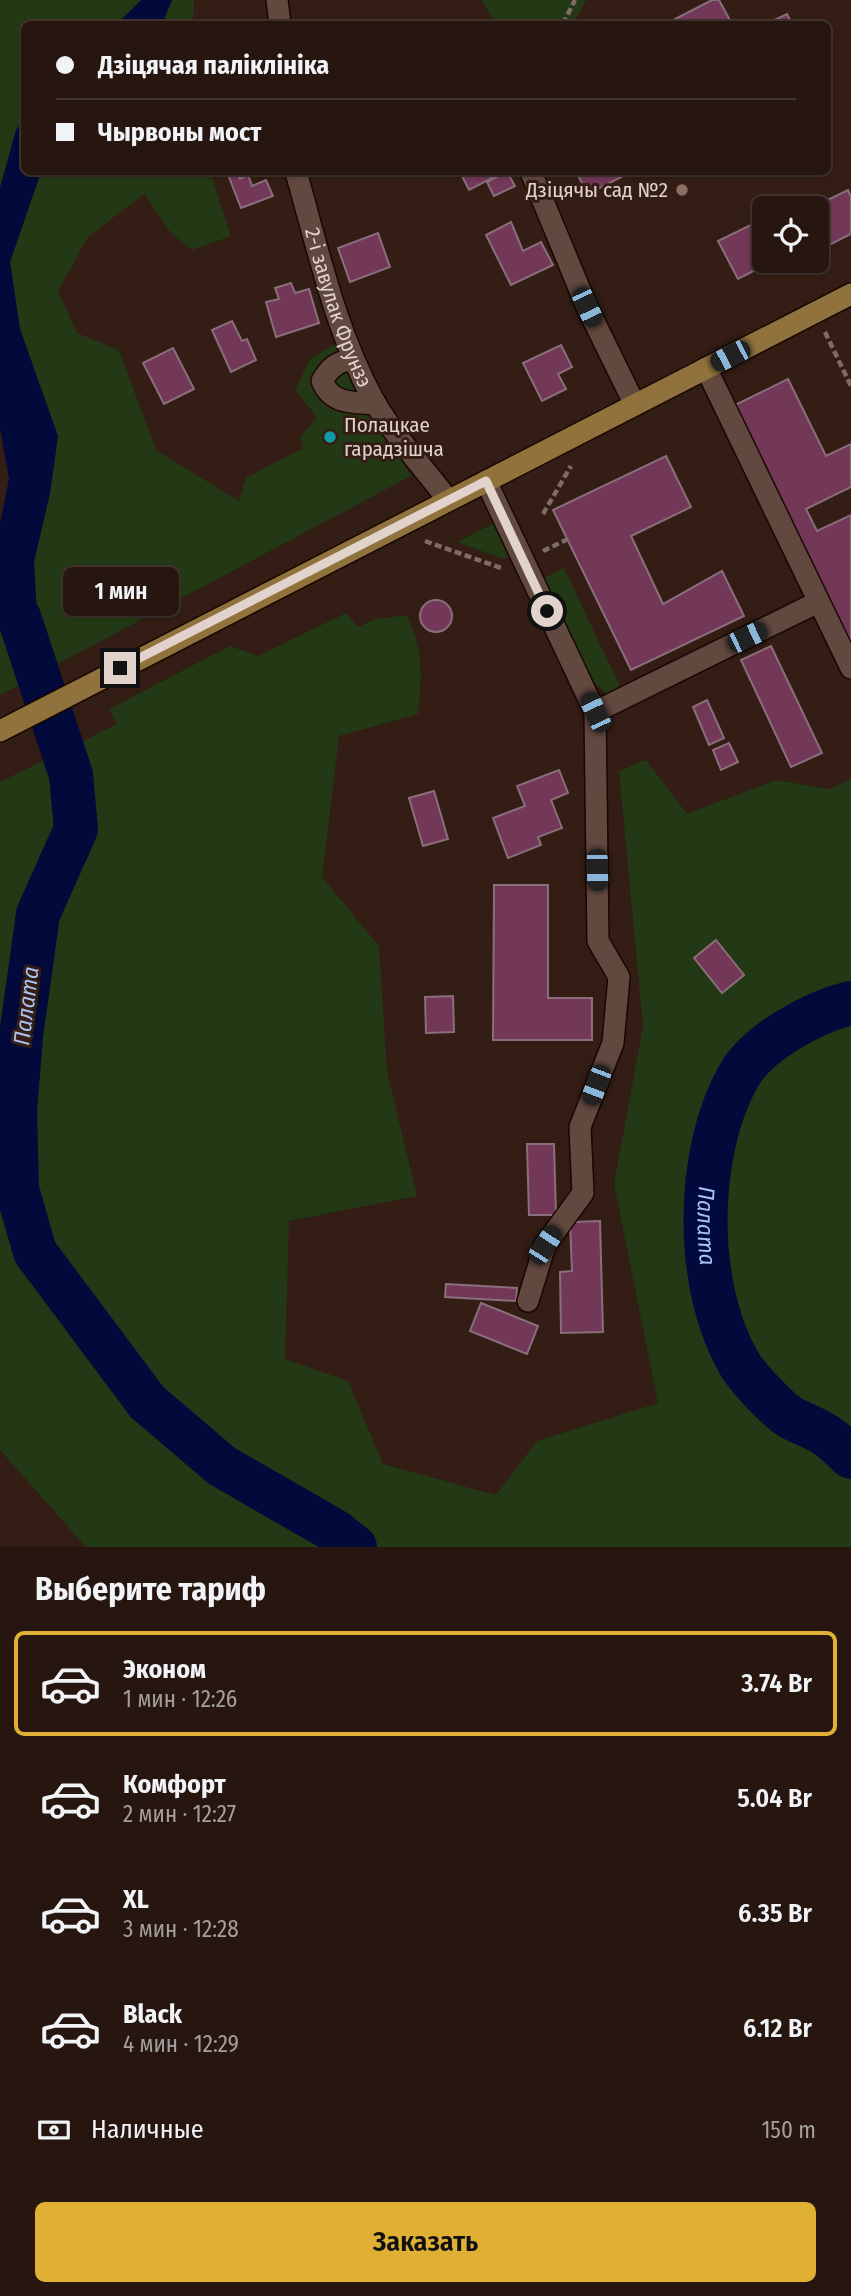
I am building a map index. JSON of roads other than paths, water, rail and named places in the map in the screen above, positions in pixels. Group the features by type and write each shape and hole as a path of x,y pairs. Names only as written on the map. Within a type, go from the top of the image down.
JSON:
{"main road":[{"path":"0,731 851,294"}],"street":[{"path":"277,0 279,21"},
{"name":"2-і завулак Фрунзэ","path":"297,175 334,306 353,359 376,404 449,500"},
{"path":"532,175 587,307 635,405"},
{"path":"353,359 339,362 328,370 322,381 327,392 337,400 376,404"},
{"path":"706,368 851,668"},
{"path":"486,481 595,712 598,941 619,977 613,1042 580,1128 583,1193 545,1245 528,1301"},
{"path":"595,712 818,602"}],"waterway":[{"name":"Палата","path":"19,617 71,775 76,829 38,914 21,1036 15,1111 17,1189 35,1252 147,1402 222,1466 335,1531 355,1547"},
{"name":"Палата","path":"851,1003 820,1013 788,1030 758,1052 738,1077 724,1108 714,1143 706,1220 714,1297 724,1332 739,1363 755,1384 784,1413 823,1433 851,1457"}],"place":[{"name":"Дзіцячы сад №2","path":"682,190"},
{"name":"Полацкае гарадзішча","path":"330,437"}]}
